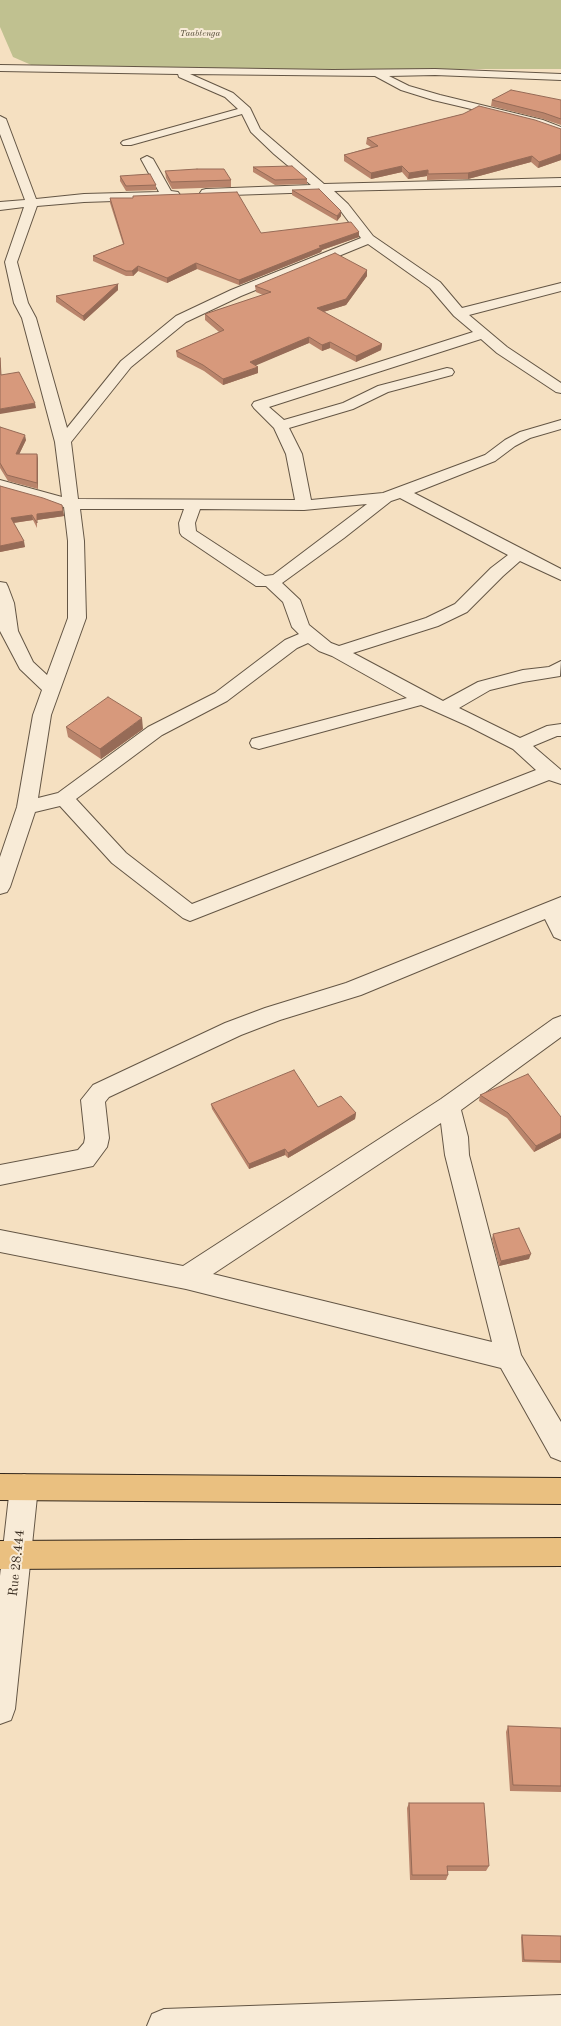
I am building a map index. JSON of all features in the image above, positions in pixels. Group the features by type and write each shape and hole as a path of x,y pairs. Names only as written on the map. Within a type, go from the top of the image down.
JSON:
{"main road":[{"path":"12,1487 561,1491"},
{"path":"9,1555 561,1552"}],"street":[{"path":"0,68 375,73 435,72 561,77"},
{"path":"174,71 229,95 246,110 255,130 278,152 306,173 321,188 332,195 344,207 369,239 435,285 459,313 502,350 561,390"},
{"path":"375,73 405,88 437,98 539,122 561,131"},
{"path":"127,143 246,110"},
{"path":"0,119 32,203 11,262 21,303 29,318 62,442 76,541 77,618 42,715 27,807 9,832 0,887"},
{"path":"147,159 167,195"},
{"path":"198,194 321,188 559,180"},
{"path":"0,206 84,198 182,195"},
{"path":"62,442 126,364 167,328 181,319 236,293 369,239"},
{"path":"459,313 561,287"},
{"path":"304,505 294,454 281,426 259,405 482,334"},
{"path":"541,375 561,371"},
{"path":"281,426 348,406 383,389 447,372"},
{"path":"0,485 70,504 304,505 384,498 402,493 490,458 510,443 525,435 561,424"},
{"path":"402,493 561,575"},
{"path":"193,505 187,523 188,533 262,582 271,582 278,579 338,536 384,498"},
{"path":"338,652 432,622 461,608 497,572 519,554"},
{"path":"64,798 119,858 190,913 556,775 520,745 475,722 442,709 338,652 325,647 310,636 302,627 291,600 271,582"},
{"path":"0,587 5,603 4,632 26,665 52,689"},
{"path":"27,807 64,798 155,731 221,697 291,644 310,636"},
{"path":"442,709 484,686 523,676 554,672 561,667"},
{"path":"259,743 423,699"},
{"path":"520,745 554,730 561,730"},
{"path":"0,1175 85,1159 95,1147 97,1138 93,1100 101,1091 232,1029 273,1014 353,990 556,906 561,932"},
{"path":"186,1278 449,1106 561,1024"},
{"path":"449,1106 456,1137 457,1155 509,1358 561,1448"},
{"path":"0,1241 186,1278 509,1358"},
{"name":"Rue 28.444","path":"0,1709 12,1487"},
{"path":"164,2026 317,2024 561,2012"}],"green space":[{"name":"Taabtenga","path":"0,0 561,0 561,69 218,69 36,67 13,57 0,27"}],"building":[{"path":"511,90 561,100 561,119 544,113 492,100"},
{"path":"479,106 535,120 561,129 561,154 539,162 532,156 468,173 428,174 428,170 409,173 402,166 371,173 344,155 378,146 367,138 463,114"},
{"path":"292,166 307,179 275,180 253,167"},
{"path":"224,169 231,180 171,182 165,171"},
{"path":"150,174 156,185 126,186 120,176"},
{"path":"319,189 341,211 337,216 292,190"},
{"path":"237,192 261,233 351,222 359,232 319,246 322,247 239,280 196,263 167,278 138,266 132,271 126,271 93,256 124,244 110,198"},
{"path":"335,253 367,270 346,299 317,308 382,344 356,356 330,342 322,345 309,337 250,362 258,367 223,379 203,365 176,351 224,330 205,314 271,292 255,286"},
{"path":"118,284 83,316 56,296"},
{"path":"0,358 1,375 19,372 35,403 0,409"},
{"path":"0,427 25,435 16,454 37,454 37,483 7,475 0,463"},
{"path":"0,486 62,505 63,511 37,514 37,523 32,515 11,518 24,541 0,546"},
{"path":"108,697 142,718 100,749 66,727"},
{"path":"294,1070 318,1107 341,1096 356,1113 288,1153 285,1149 249,1164 211,1104"},
{"path":"528,1074 561,1117 561,1133 536,1146 508,1113 480,1095"},
{"path":"519,1228 531,1254 501,1261 493,1234"},
{"path":"508,1726 561,1728 561,1786 513,1785"},
{"path":"409,1803 484,1803 489,1866 447,1866 448,1875 412,1875"},
{"path":"522,1935 561,1936 561,1961 524,1960"}]}
